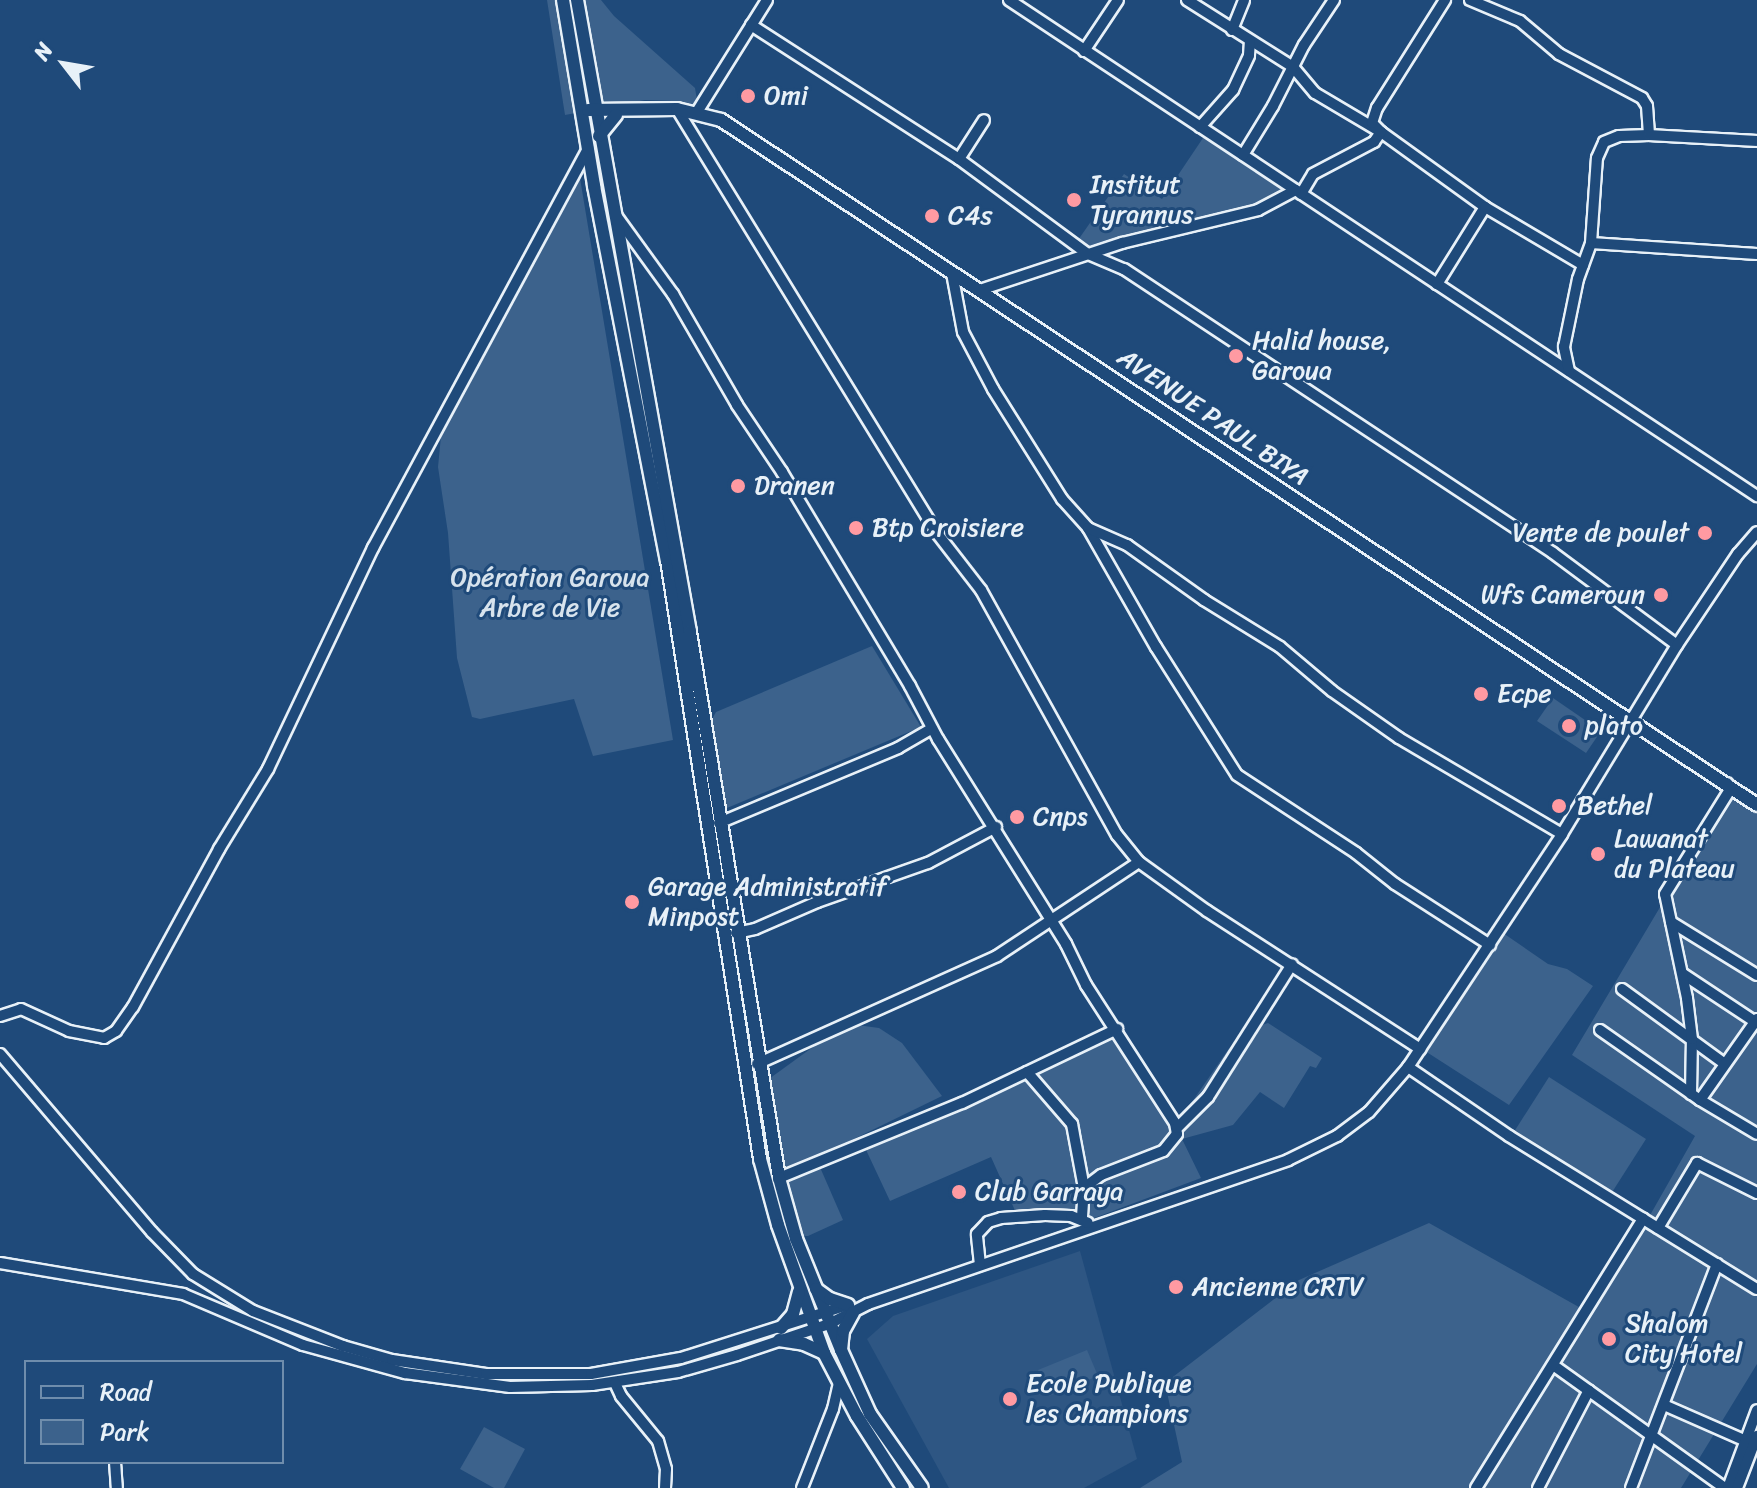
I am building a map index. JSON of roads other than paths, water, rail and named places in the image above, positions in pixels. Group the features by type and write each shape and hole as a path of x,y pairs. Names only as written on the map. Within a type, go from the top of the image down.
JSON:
{"main road":[{"path":"563,0 589,115 599,136 664,483 757,1064 779,1178 814,1287 870,1414 922,1488"},
{"path":"577,0 589,115 588,148 667,560 760,1159 800,1289 824,1353 903,1488"},
{"name":"AVENUE PAUL BIYA","path":"589,115 677,109 721,120 1757,805"},
{"path":"599,136 622,113"},
{"path":"814,1287 851,1309 843,1331 841,1350"},
{"path":"800,1289 796,1310 780,1334 824,1353"}],"street":[{"path":"697,112 767,0"},
{"path":"1009,0 1757,496"},
{"path":"1084,51 1118,0"},
{"path":"1187,0 1293,67 1315,93 1381,132 1485,207 1583,265"},
{"path":"1232,30 1244,0"},
{"path":"1243,155 1334,0"},
{"path":"1381,132 1372,123 1377,108 1445,0"},
{"path":"1470,0 1520,21 1559,54 1642,98 1647,106 1649,135"},
{"path":"751,25 959,159 1088,254 1124,269 1504,520 1677,645"},
{"path":"1200,127 1238,82 1250,41"},
{"path":"677,109 936,532 981,590 1117,835 1139,862 1207,911 1420,1049"},
{"path":"959,159 984,120"},
{"path":"980,290 1088,254 1258,210 1298,192 1313,174 1365,148 1381,132"},
{"path":"1569,371 1564,347 1591,243 1597,158 1604,142 1619,136 1649,135 1757,141"},
{"path":"0,1016 21,1009 69,1031 104,1038 116,1031 133,1007 219,849 268,769 382,530 588,148"},
{"path":"1437,284 1485,207"},
{"path":"612,210 673,294 932,728 996,827 1086,985 1162,1097 1177,1128"},
{"path":"1591,243 1757,254"},
{"path":"952,273 968,343 1062,499 1088,528 1156,647 1237,775 1490,945"},
{"path":"1088,528 1127,545 1204,600 1280,647 1332,691 1399,738 1562,834"},
{"path":"0,1263 183,1294 303,1345 384,1369 510,1387 615,1383 678,1372 980,1265 1087,1222 1300,1154 1337,1136 1369,1112 1408,1067 1562,834 1677,645 1738,554 1757,532"},
{"path":"719,823 789,790 898,748 932,728"},
{"path":"1696,1097 1683,974 1665,894 1731,788"},
{"path":"736,933 755,929 792,911 928,863 996,827"},
{"path":"757,1064 997,956 1139,862"},
{"path":"1671,922 1757,975"},
{"path":"1084,1188 1101,1175 1163,1151 1173,1142 1177,1128 1208,1097 1292,964"},
{"path":"1683,974 1756,1021 1696,1097"},
{"path":"1622,989 1725,1064"},
{"path":"779,1178 923,1120 1117,1029"},
{"path":"1600,1030 1696,1097 1757,1134"},
{"path":"0,1054 152,1232 193,1274 225,1297 295,1329 392,1360 486,1374 592,1384 780,1334"},
{"path":"1408,1067 1509,1136 1757,1289"},
{"path":"1027,1072 1072,1124 1087,1222"},
{"path":"1658,1228 1697,1163 1757,1193"},
{"path":"980,1265 977,1234 988,1222 1045,1215 1087,1222"},
{"path":"1476,1488 1643,1219"},
{"path":"1631,1488 1717,1264"},
{"path":"1553,1365 1734,1487"},
{"path":"802,1488 827,1424 839,1382"},
{"path":"615,1383 621,1396 658,1441 667,1475 665,1488"},
{"path":"1538,1488 1589,1390"},
{"path":"1664,1405 1746,1441"},
{"path":"1734,1487 1757,1410"},
{"path":"1734,1487 1757,1436"},
{"path":"115,1464 117,1488"}],"place":[{"name":"Omi","path":"748,96"},
{"name":"Institut Tyrannus","path":"1074,200"},
{"name":"C4s","path":"932,216"},
{"name":"Halid house, Garoua","path":"1236,356"},
{"name":"Dranen","path":"738,486"},
{"name":"Btp Croisiere","path":"856,528"},
{"name":"Vente de poulet","path":"1705,533"},
{"name":"Wfs Cameroun","path":"1661,595"},
{"name":"Ecpe","path":"1481,694"},
{"name":"plato","path":"1569,726"},
{"name":"Bethel","path":"1559,806"},
{"name":"Cnps","path":"1017,817"},
{"name":"Lawanat du Plateau","path":"1598,854"},
{"name":"Garage Administratif Minpost","path":"632,902"},
{"name":"Club Garraya","path":"959,1192"},
{"name":"Ancienne CRTV","path":"1176,1287"},
{"name":"Shalom City Hotel","path":"1609,1339"},
{"name":"Ecole Publique les Champions","path":"1010,1399"}],"park label":[{"name":"Opération Garoua Arbre de Vie","path":"550,593"}]}
